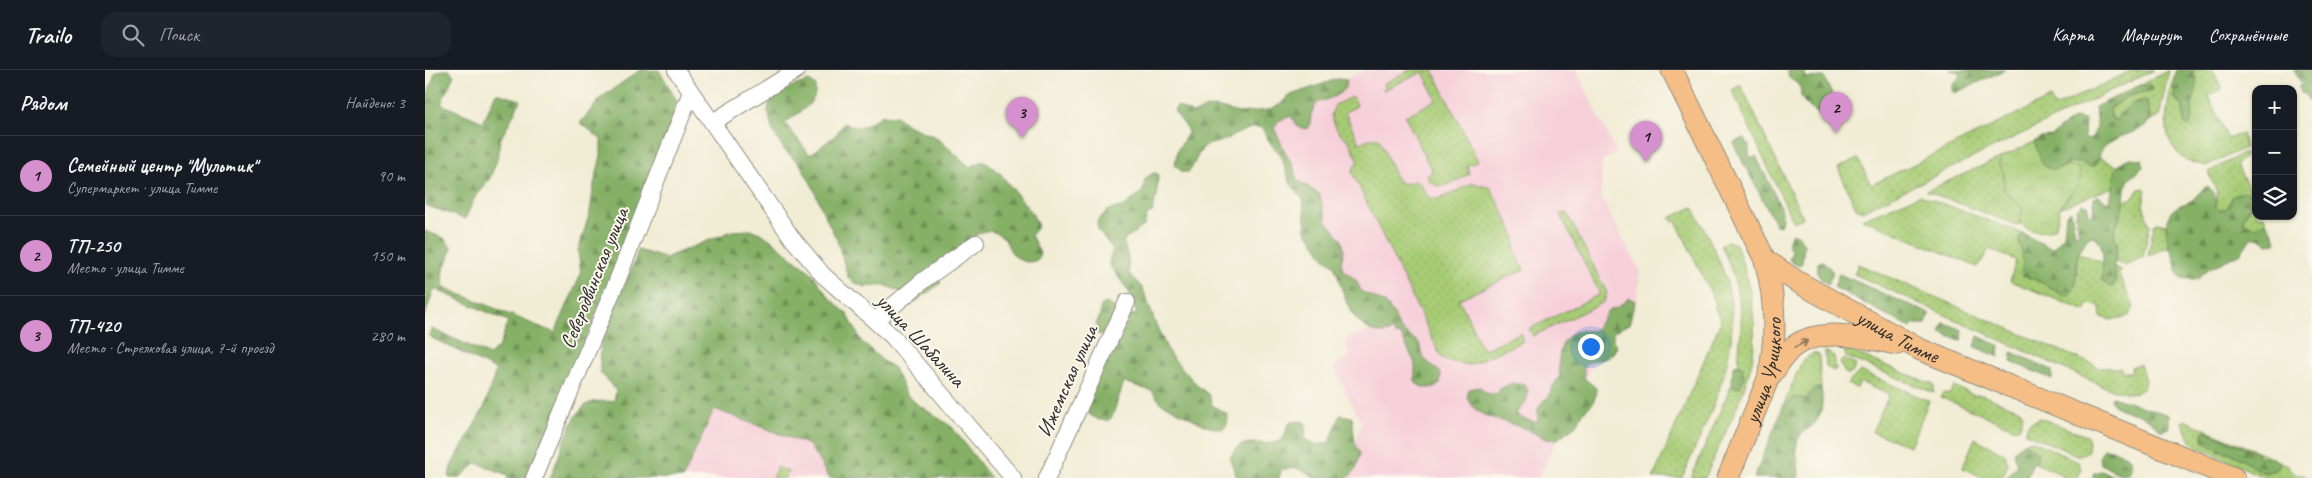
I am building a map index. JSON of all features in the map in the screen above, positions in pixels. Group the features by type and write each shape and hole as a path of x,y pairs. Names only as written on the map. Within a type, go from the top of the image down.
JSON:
{"main road":[{"name":"улица Тимме","path":"1672,70 1765,260 1796,281 1919,349 2234,478"},
{"name":"улица Урицкого","path":"1728,478 1768,379 1773,353 1775,313 1765,260"},
{"path":"1768,379 1783,357 1794,347 1806,341 1822,337 1857,337 1919,349"}],"street":[{"name":"улица Шабалина","path":"676,70 792,238 823,275 876,320 929,378 1013,478"},
{"path":"713,122 797,70"},
{"name":"Северодвинская улица","path":"534,478 617,281 691,92"},
{"path":"876,320 925,279 976,243"},
{"name":"Ижемская улица","path":"1047,478 1127,302"}],"shaded area":[{"path":"1365,70 1576,70 1617,153 1602,160 1601,197 1640,271 1636,306 1613,321 1539,478 1341,478 1362,424 1333,366 1349,357 1346,344 1349,337 1369,331 1267,117"},
{"path":"714,409 809,445 829,478 683,478"}],"green space":[{"path":"449,70 454,75 441,104 483,122 496,93 521,100 500,140 497,160 490,178 475,197 465,219 425,205 425,103 435,73"},
{"path":"640,70 659,70 680,106 530,478 507,478 508,475 477,463 459,478 449,478 451,466 484,408 496,370 429,335 432,329 490,355 500,345 508,321 434,289 425,316 425,231 444,238 452,248 442,274 443,287 555,333 581,274 578,251 590,212 601,156 601,139 580,123 602,97"},
{"path":"1409,70 1433,70 1478,161 1467,166 1469,174 1452,183 1441,186 1431,182 1427,176 1432,171 1405,116 1436,100 1423,72 1383,90 1385,83"},
{"path":"1787,70 1803,70 1806,78 1824,77 1836,103 1832,114 1823,115 1814,111 1806,104 1801,96 1799,85 1788,76"},
{"path":"1950,70 2005,70 1955,93 1952,91 1952,85 1960,77 1961,72"},
{"path":"2133,70 2154,70 1862,211 1856,208 1838,168 1858,158 1871,185 2050,98 2055,107"},
{"path":"2169,70 2159,117 2149,121 2147,101 2129,107 2116,120 2111,118 2110,108 2128,96 2144,92 2145,85 2140,85"},
{"path":"2177,70 2192,70 2196,78 2196,90 2192,104 2193,118 2189,126 2184,124 2183,106 2174,97 2175,91 2171,86"},
{"path":"2192,70 2213,70 2222,89 2208,96 2228,139 2242,133 2245,148 2206,166 2189,161 2178,153 2168,136 2166,117 2171,86 2175,91 2174,98 2183,106 2185,125 2190,126 2195,84"},
{"path":"2294,70 2312,70 2312,107 2305,93 2302,94 2298,87 2302,85"},
{"path":"1337,79 1347,80 1343,90 1336,96 1317,103 1311,114 1310,126 1307,129 1298,127 1291,116 1278,121 1274,128 1293,165 1297,180 1319,194 1327,221 1342,240 1344,251 1341,262 1343,270 1356,280 1361,291 1385,303 1394,315 1400,329 1419,343 1423,358 1441,373 1440,384 1431,388 1424,387 1415,382 1415,363 1400,334 1395,336 1395,331 1379,333 1368,329 1353,315 1344,296 1334,265 1325,259 1306,230 1303,200 1290,183 1281,155 1270,143 1262,128 1247,129 1222,141 1205,146 1189,172 1182,172 1175,165 1177,151 1188,133 1186,127 1174,111 1177,106 1193,114 1206,108 1216,107 1239,113 1268,110 1281,104 1288,96"},
{"path":"809,81 815,85 814,97 806,107 785,123 810,155 836,135 844,123 857,127 864,126 882,115 896,116 907,125 936,137 970,167 984,161 999,172 1032,213 1038,226 1031,235 1040,253 1038,260 1026,262 1017,258 1005,238 994,232 986,231 974,237 960,250 938,277 941,283 908,307 909,295 884,285 865,287 853,282 848,277 837,240 813,187 800,164 784,150 772,129 768,110 771,97"},
{"path":"1741,85 1803,218 1793,222 1732,90"},
{"path":"2140,85 2150,85 2152,90 2128,96 2110,108 2111,118 2116,120 2122,112 2134,103 2147,101 2150,119 2142,128 2114,140 2104,147 2096,165 2089,167 2082,163 2070,162 2066,166 2053,170 2040,163 2034,142 2041,137 2053,136 2075,118 2085,120 2084,138 2089,140 2096,129 2095,107"},
{"path":"1351,97 1354,98 1357,106 1345,112 1359,143 1372,138 1379,138 1398,181 1408,183 1416,180 1428,196 1435,199 1440,199 1473,183 1491,188 1515,236 1515,250 1524,270 1459,299 1483,350 1520,333 1523,341 1470,365 1446,361 1441,357 1352,172 1358,160 1348,139 1339,133 1331,116 1335,105"},
{"path":"1744,138 1749,146 1749,155 1753,158 1756,156 1782,210 1780,226 1776,225 1735,147 1734,142"},
{"path":"2034,142 2043,165 2053,170 2065,167 2078,167 2080,174 2078,184 2060,208 2055,227 2041,232 2026,228 2019,221 2023,208 2004,190 2004,174 1999,165 2002,157"},
{"path":"2246,152 2245,157 2236,164 2252,194 2252,201 2236,195 2231,199 2227,209 2219,210 2216,207 2217,192 2208,172"},
{"path":"2002,157 1999,165 2004,174 2006,193 2023,208 2019,221 2021,224 2016,225 1926,191"},
{"path":"2098,157 2117,166 2113,187 2060,208 2071,194 2080,171 2078,168 2066,166 2070,162 2082,163"},
{"path":"2131,158 2142,159 2144,166 2129,180 2125,188 2124,206 2114,231 2117,247 2114,265 2115,285 2109,287 2102,280 2102,249 2097,239 2093,236 2086,240 2079,253 2075,285 2069,295 2062,295 2043,283 2021,274 2023,261 2019,239 2022,233 2052,249 2064,236 2066,215 2071,211 2075,234 2078,235 2076,215 2078,208 2082,204 2087,205 2090,216 2093,214 2094,198 2098,196 2108,202 2116,170 2124,161"},
{"path":"1153,173 1158,174 1157,196 1153,205 1153,211 1147,216 1144,226 1123,241 1128,257 1129,273 1143,289 1156,325 1170,355 1199,387 1209,395 1212,405 1227,414 1227,425 1223,429 1209,427 1161,403 1152,391 1124,382 1112,417 1109,420 1099,420 1090,415 1086,406 1089,366 1106,336 1098,334 1096,324 1100,316 1101,306 1105,303 1121,314 1137,314 1128,290 1110,266 1109,262 1113,249 1098,231 1097,222 1107,211 1126,205 1142,192 1145,179"},
{"path":"2208,186 2214,193 2216,207 2219,210 2225,209 2230,204 2233,196 2244,192 2252,195 2252,203 2243,217 2244,224 2257,227 2266,221 2277,240 2276,243 2268,244 2259,237 2251,238 2241,253 2210,268 2197,280 2182,278 2177,273 2168,241 2166,225 2168,217 2175,208 2191,201"},
{"path":"2144,188 2146,190 2143,205 2150,226 2143,257 2125,266 2115,262 2117,247 2114,231 2124,201 2133,198 2139,189"},
{"path":"1920,195 2022,233 2020,243 2023,257 2023,276 2047,285 2058,293 2075,286 2077,252 2103,263 2102,280 2116,281 2114,267 2122,270 2118,273 2134,307 2129,316 2110,320 2101,317 2100,306 2089,304 2085,311 2010,281 2016,260 1989,249 1977,267 1862,219"},
{"path":"2252,203 2252,220 2266,221 2257,227 2247,225 2243,220"},
{"path":"1693,207 1725,276 1731,303 1732,329 1729,355 1714,405 1682,478 1653,478 1721,321 1714,306 1716,304 1676,221 1673,222 1670,218"},
{"path":"1567,213 1607,293 1604,302 1533,336 1529,329 1600,294 1560,214"},
{"path":"2157,223 2166,225 2169,248 2162,249 2148,256 2154,225"},
{"path":"751,230 761,233 771,240 812,273 828,296 848,315 861,341 883,361 894,368 906,394 917,404 952,427 991,478 829,478 809,445 714,409 683,478 550,478 571,425 583,407 592,402 614,401 616,391 600,372 601,344 608,321 630,274 638,250 665,258 732,231"},
{"path":"1792,233 1798,235 1804,244 1802,263 1799,266 1789,259 1792,251 1787,243"},
{"path":"1727,241 1736,244 1749,287 1754,332 1752,361 1737,406 1705,478 1691,478 1732,384 1733,387 1744,378 1739,361 1741,325 1739,301 1732,272 1721,245"},
{"path":"1821,261 1833,272 1828,284 1819,276 1818,263"},
{"path":"1858,264 2101,368 2121,368 2122,372 2132,372 2131,367 2140,364 2145,380 2143,388 2134,394 2107,388 1854,274"},
{"path":"1839,274 1930,314 1926,324 1914,324 1911,328 1834,287"},
{"path":"1629,298 1635,301 1629,324 1613,332 1613,340 1617,346 1614,352 1606,358 1592,361 1584,366 1584,378 1596,388 1597,392 1593,403 1582,414 1576,425 1556,440 1546,439 1524,428 1484,415 1476,410 1467,398 1469,389 1480,387 1486,393 1493,394 1498,393 1500,389 1512,383 1524,385 1528,390 1526,402 1516,413 1521,418 1535,422 1538,421 1537,413 1539,407 1549,397 1552,388 1560,376 1559,356 1563,343 1572,334 1579,331 1595,330 1608,311 1618,307"},
{"path":"1944,322 1962,330 1961,341 1940,333"},
{"path":"1978,336 2000,346 1999,357 1975,347"},
{"path":"1843,348 1934,385 1934,393 1846,357"},
{"path":"1825,351 1834,356 1836,369 1834,371 1826,367"},
{"path":"2012,352 2052,370 2052,379 2011,362"},
{"path":"1813,353 1819,355 1821,388 1815,388 1806,399 1796,397 1784,404 1802,361"},
{"path":"1844,359 1856,365 1852,373 1848,375 1844,372 1840,362"},
{"path":"1736,364 1742,366 1744,378 1740,387 1735,388 1732,384 1733,369"},
{"path":"1860,371 1929,401 1910,446 1872,432 1889,395 1860,382 1857,388 1847,384"},
{"path":"1954,386 1973,395 1982,395 2020,410 2023,415 2020,427 2015,429 1940,397 1943,393 1950,394"},
{"path":"1815,388 1821,388 1821,410 1815,423 1798,439 1796,451 1799,468 1798,478 1754,478 1784,404 1796,397 1806,399"},
{"path":"2112,397 2169,415 2169,428 2161,431 2146,418 2122,410 2114,405 2111,401"},
{"path":"1340,415 1352,417 1355,443 1360,454 1356,469 1348,478 1314,478 1296,468 1283,469 1279,478 1237,478 1230,459 1234,451 1240,446 1277,442 1282,439 1291,422 1303,421 1306,424 1305,437 1308,442 1317,445 1330,442"},
{"path":"2040,418 2087,436 2089,442 2088,451 2079,456 2025,433 2028,424"},
{"path":"2184,420 2271,457 2259,458 2257,453 2206,431 2202,435 2204,442 2220,451 2231,453 2262,472 2270,472 2277,469 2279,461 2288,465 2294,473 2306,476 2307,478 2266,478 2198,447 2192,443 2182,423"},
{"path":"2206,431 2257,453 2259,458 2271,457 2279,461 2279,467 2270,472 2262,472 2231,453 2218,450 2202,440 2202,432"},
{"path":"1975,438 2005,454 2008,464 2002,478 1985,478 1962,468"},
{"path":"2031,440 2078,462 2081,468 2077,478 2063,478 2063,475 2035,463 2038,458 2033,447 2023,443"},
{"path":"2023,443 2038,452 2037,461 2033,463 2026,478 2006,478 2017,465 2014,456 2015,450"},
{"path":"2104,449 2118,452 2130,459 2132,464 2129,474 2119,473 2101,464 2099,457"},
{"path":"777,467 788,471 785,478 772,478"},
{"path":"2101,471 2118,478 2092,478 2094,473"}],"place":[{"name":"ТП-250","path":"1836,133"},
{"name":"ТП-420","path":"1022,138"},
{"name":"Семейный центр \"Мультик\"","path":"1646,162"}]}
